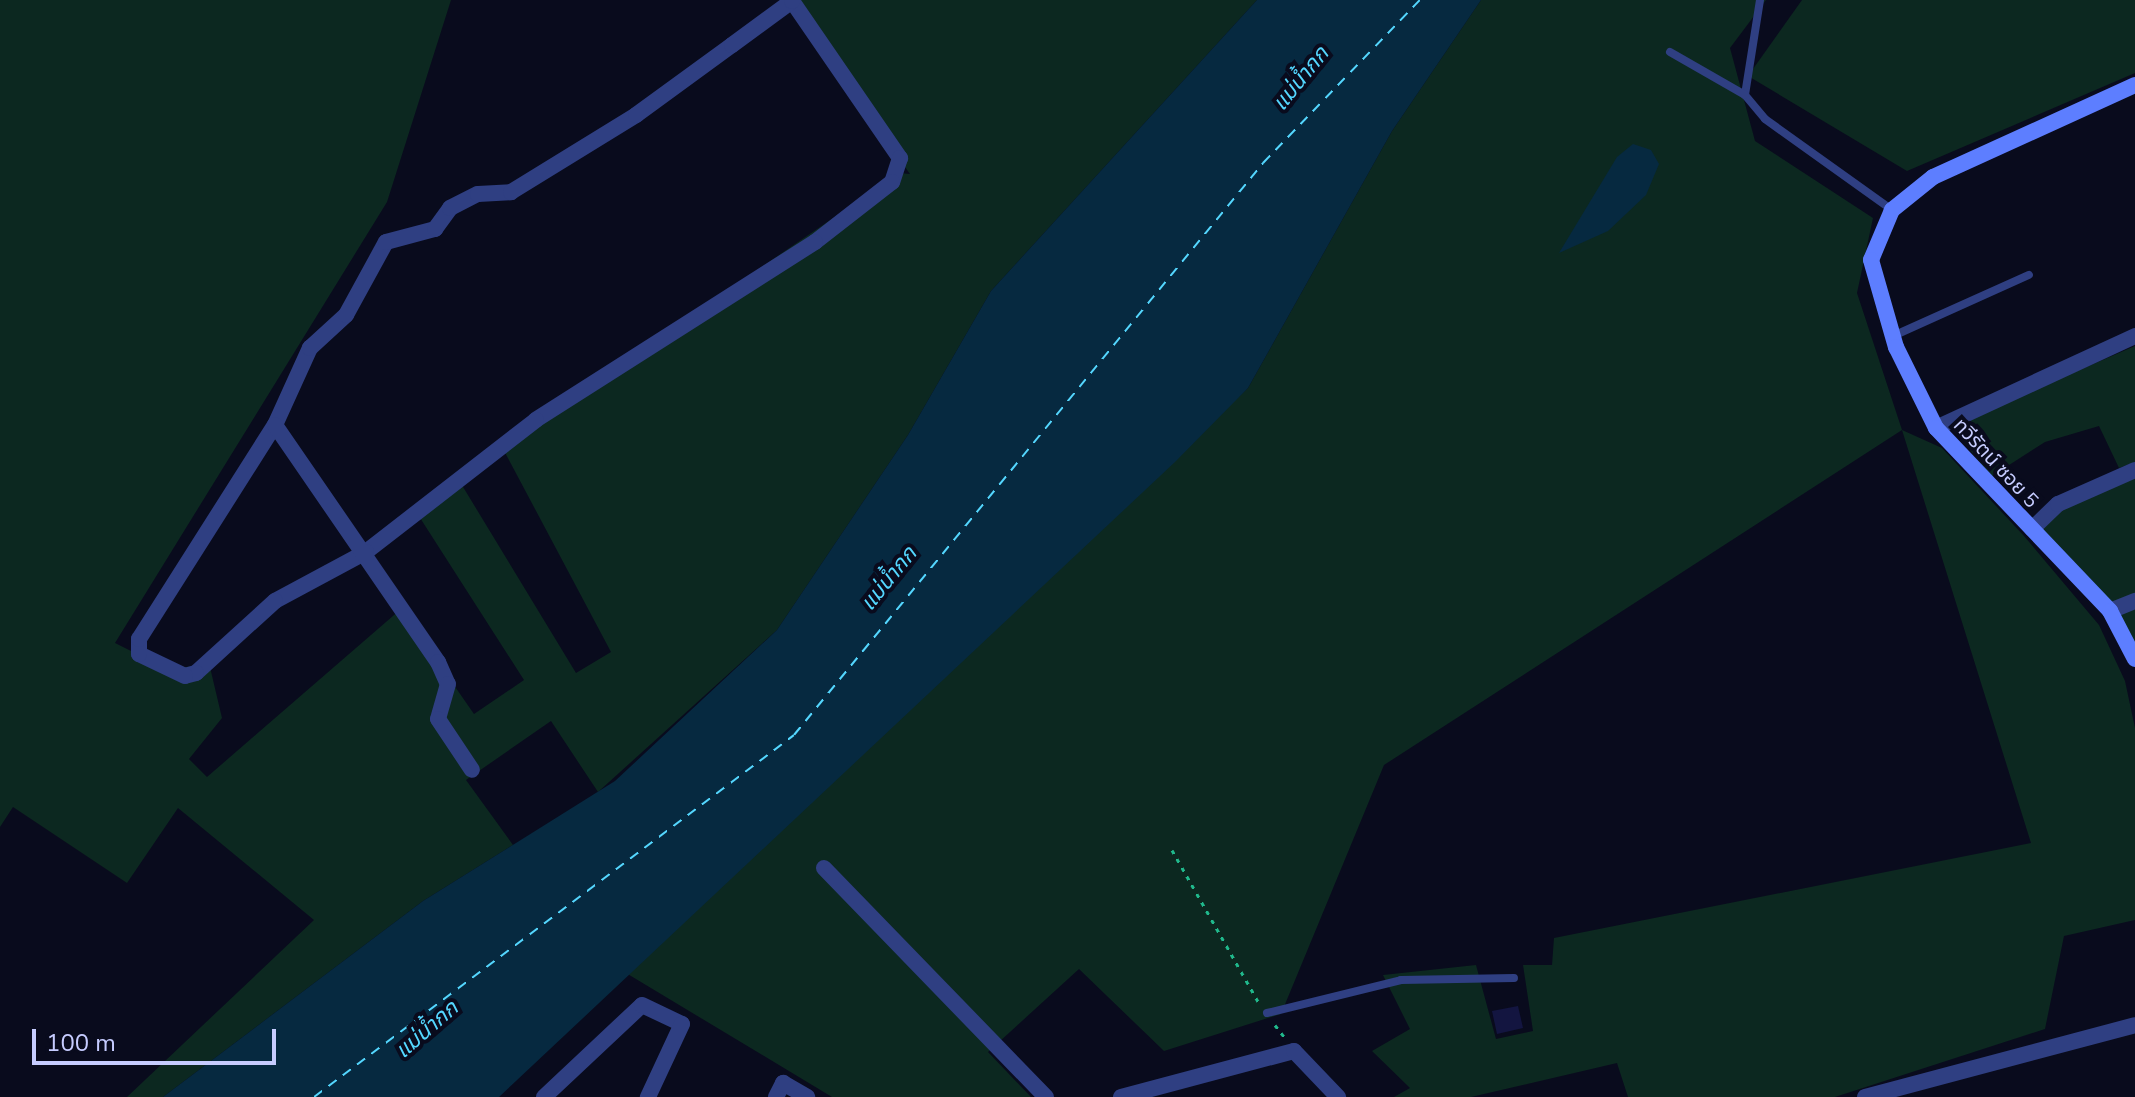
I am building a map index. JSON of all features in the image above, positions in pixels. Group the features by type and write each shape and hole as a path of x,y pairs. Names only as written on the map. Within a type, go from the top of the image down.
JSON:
{"street":[{"path":"792,0 900,158 899,173 815,242 433,493 366,552 275,601 196,673 185,676 139,654 139,639 275,425 310,348 346,315 386,242 435,229 450,208 478,194 511,192 636,115 792,0"},
{"name":"ทวีรัตน์ ซอย 5","path":"2135,85 1933,177 1892,210 1871,260 1893,336 1936,428 2110,611 2135,659"},
{"path":"1936,428 2135,336"},
{"path":"275,425 366,552 443,673 448,684 438,719 472,770"},
{"path":"2032,529 2058,504 2135,470"},
{"path":"2110,611 2135,601"},
{"path":"824,868 1046,1097"},
{"path":"544,1097 642,1005 682,1024 648,1097"},
{"path":"1865,1097 2135,1025"},
{"path":"1121,1097 1294,1051 1338,1097"},
{"path":"776,1097 783,1083 807,1097"}],"lane":[{"path":"1745,95 1760,0"},
{"path":"1670,52 1745,95 1765,119 1892,210"},
{"path":"1893,336 2029,275"},
{"path":"1267,1013 1401,980 1514,978"}],"path":[{"path":"1172,850 1216,937 1294,1051"}],"green space":[{"path":"0,0 451,0 387,202 115,643 169,670 209,663 222,718 189,759 207,777 401,609 474,714 524,680 415,510 457,477 576,673 611,652 501,445 899,173 910,174 785,0 1257,0 991,291 908,435 777,630 598,792 551,721 466,780 513,845 423,901 163,1097 127,1097 314,920 178,808 127,883 13,807 0,827"},
{"path":"1481,0 1766,0 1730,48 1755,141 1873,218 1857,293 1902,430 1384,765 1281,1014 1164,1051 1079,969 988,1052 1031,1097 832,1097 626,973 1248,388 1392,131"},
{"path":"1802,0 2135,0 2135,73 1907,171 1748,76"},
{"path":"2135,346 2135,462 2119,468 2099,426 2045,442 1992,476 1954,431 1966,419"},
{"path":"1902,430 1942,448 2024,536 2099,625 2125,681 2135,728 2135,920 2064,936 2045,1029 1835,1097 1628,1097 1617,1063 1471,1097 1394,1097 1410,1088 1372,1051 1410,1029 1383,975 1476,965 1496,1039 1533,1031 1523,965 1552,965 1554,938 2031,843"},
{"path":"2135,470 2135,659 2121,626 2032,529 2058,504"}],"water":[{"name":"แม่น้ำกก","path":"1257,0 1481,0 1392,131 1248,388 1175,462 499,1097 163,1097 423,901 615,781 777,630 908,435 991,291"},
{"path":"1633,144 1651,150 1659,164 1646,195 1608,231 1559,253 1617,157"}],"building":[{"path":"1518,1006 1523,1028 1497,1034 1492,1011"}],"ferry route":[{"path":"314,1097 794,735 1263,163 1420,0"}]}
